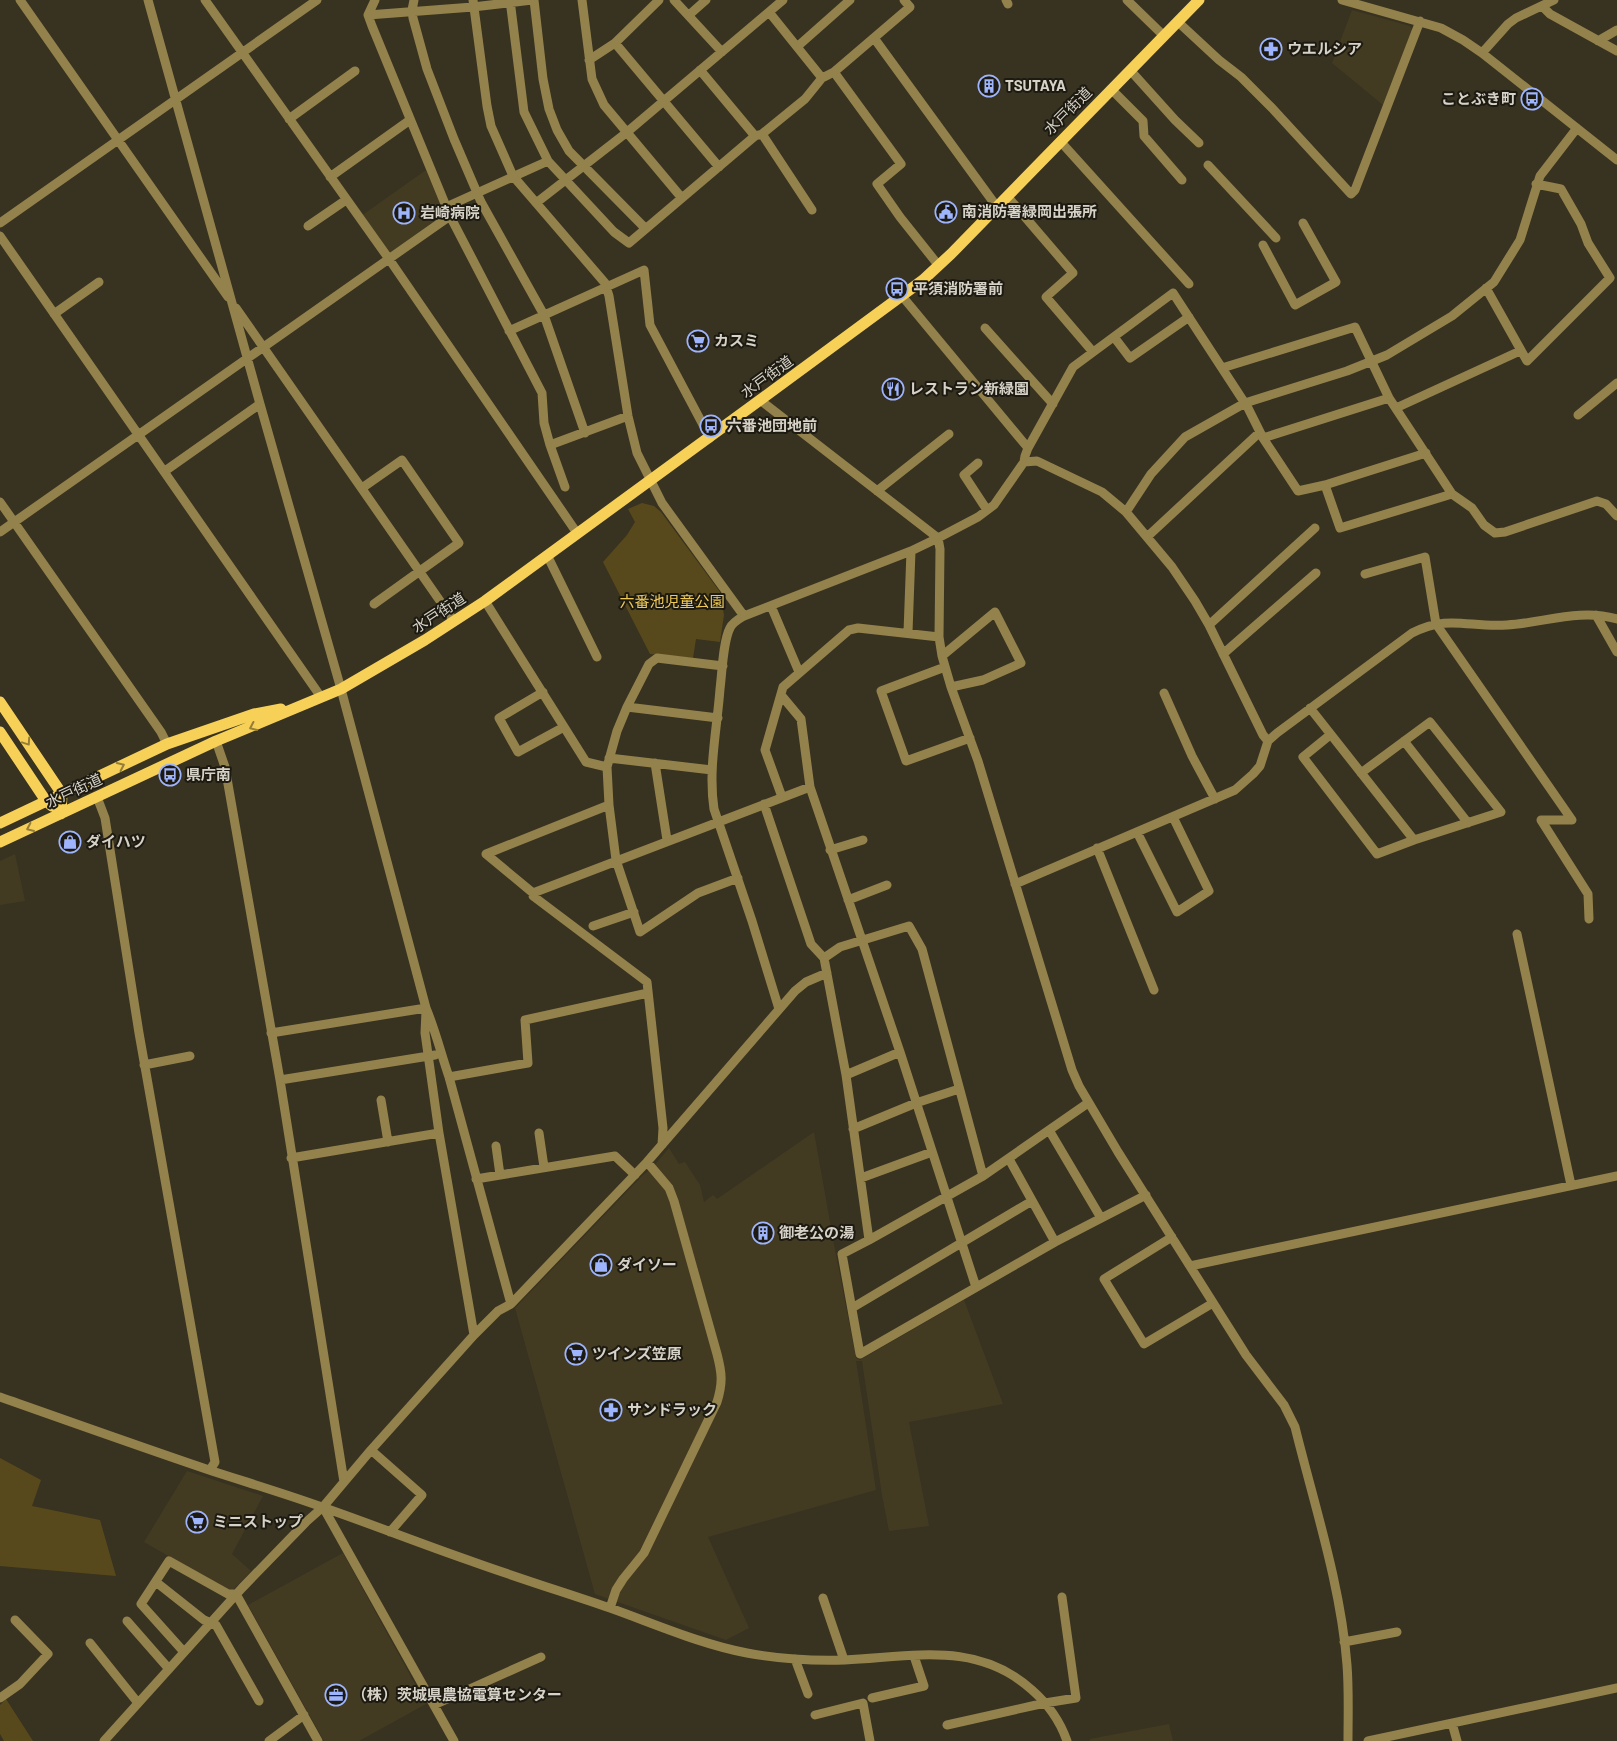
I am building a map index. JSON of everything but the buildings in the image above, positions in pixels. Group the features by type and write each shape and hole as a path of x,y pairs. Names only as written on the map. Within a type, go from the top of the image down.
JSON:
{"main road":[{"name":"水戸街道","path":"0,842 216,741 341,689 394,660 485,601 710,438 902,296 938,266 1199,0"},
{"path":"0,702 62,794 61,814"},
{"name":"水戸街道","path":"0,823 167,744 254,714 298,706"},
{"path":"0,732 46,801 61,814"}],"street":[{"path":"20,0 454,621"},
{"path":"148,0 341,689 426,1008 436,1032 450,1077 511,1304"},
{"path":"205,0 389,260 578,533"},
{"path":"0,223 317,0"},
{"path":"375,0 368,15 446,207 542,393 544,423 565,488"},
{"path":"414,0 412,10 427,69 477,194 544,315 585,433"},
{"path":"368,15 473,3 533,0 543,79 549,109 558,130 570,150 645,228"},
{"path":"582,0 592,79 604,105 681,197"},
{"path":"589,60 615,43 659,0"},
{"path":"674,0 722,52"},
{"path":"689,15 706,0"},
{"path":"536,203 626,133 783,0"},
{"path":"798,46 850,0"},
{"path":"510,1 524,112 548,161 564,181 614,232 629,243 681,197 805,99 822,78 834,72 910,7 904,0"},
{"path":"1127,0 1164,36"},
{"path":"1342,0 1420,22 1451,33 1482,53 1617,160"},
{"path":"1482,53 1508,24 1516,18 1554,0"},
{"path":"473,3 491,126 513,176 605,283 610,296 628,416 637,453 652,479 662,503 744,616"},
{"path":"1542,6 1550,14 1617,51"},
{"path":"769,12 822,78"},
{"path":"1178,22 1219,60 1241,77 1351,194 1355,190 1420,22"},
{"path":"1598,41 1617,30"},
{"path":"874,38 996,207"},
{"path":"615,43 718,167"},
{"path":"700,70 758,135 812,210"},
{"path":"1130,70 1174,120 1199,143"},
{"path":"289,119 355,71"},
{"path":"834,72 901,164 877,184 938,266"},
{"path":"1111,89 1143,121 1144,136 1182,180"},
{"path":"330,177 410,120"},
{"path":"1126,512 1151,474 1185,437 1245,403 1372,362 1452,316 1486,288 1500,274 1520,240 1540,176 1577,128"},
{"path":"1060,141 1188,284"},
{"path":"446,207 548,161"},
{"path":"1208,165 1276,238"},
{"path":"1486,288 1526,361 1610,278 1588,243 1581,224 1561,188 1536,184"},
{"path":"1007,196 1074,273 1046,297 1093,352"},
{"path":"308,226 346,200"},
{"path":"0,532 450,216"},
{"path":"1263,245 1295,305 1336,282 1303,223"},
{"path":"0,236 321,697"},
{"path":"509,331 644,270 650,325 710,438"},
{"path":"54,314 99,282"},
{"path":"778,1009 738,878 718,822 712,794 712,770 722,666 730,628 737,620 911,551 978,517 994,505 1024,462 1028,448 1073,367 1173,293 1245,403 1262,435 1298,491 1326,485 1426,453"},
{"path":"902,296 1028,448"},
{"path":"1114,337 1130,358 1189,317"},
{"path":"1222,368 1355,327 1389,398 1452,494 1472,508 1484,525 1495,532 1505,532 1597,501 1606,504 1617,516"},
{"path":"985,328 1053,404"},
{"path":"1396,408 1520,351"},
{"path":"1578,415 1617,383"},
{"path":"1147,537 1262,435 1389,398"},
{"path":"760,400 938,538 940,548 940,637 944,667 970,738 1072,1070 1088,1103 1172,1238 1246,1355 1284,1405 1295,1427 1338,1600 1347,1664 1349,1696 1348,1741"},
{"path":"165,471 260,404"},
{"path":"550,446 628,416"},
{"path":"877,490 949,434"},
{"path":"362,488 402,460 459,543 374,604"},
{"path":"1024,462 1037,461 1102,492 1126,512 1183,582 1209,625 1263,735 1268,741"},
{"path":"978,463 964,475 987,510"},
{"path":"1326,485 1340,528 1452,494"},
{"path":"0,502 161,732 167,744"},
{"path":"1209,625 1316,528"},
{"path":"908,632 911,551"},
{"path":"547,556 597,656"},
{"path":"1365,574 1425,557 1436,624 1572,820 1541,820 1588,894 1590,919"},
{"path":"1223,654 1316,573"},
{"path":"485,601 586,762 655,763 712,770"},
{"path":"771,606 799,672"},
{"path":"942,656 995,612 1021,663 983,680 951,687"},
{"path":"1015,884 1235,790 1260,766 1268,741 1412,632 1447,622 1506,626 1582,614 1617,619"},
{"path":"1596,615 1617,652"},
{"path":"782,797 765,750 784,687 849,630 858,628 940,637"},
{"path":"722,666 657,658 649,664 627,707 608,762 609,805 616,860 640,932 698,893 738,878"},
{"path":"944,667 881,691 906,761 970,738"},
{"path":"543,692 499,718 518,752 564,727"},
{"path":"1164,693 1192,756 1215,799"},
{"path":"781,696 801,719 810,787 900,1052 976,1287"},
{"path":"627,707 718,718"},
{"path":"1310,708 1414,840"},
{"path":"1330,735 1303,757 1377,854 1501,812 1430,722 1361,773"},
{"path":"1404,740 1468,823"},
{"path":"216,741 225,767 280,1080 344,1482"},
{"path":"655,763 667,840"},
{"path":"534,892 810,787"},
{"path":"97,797 106,818 144,1065 215,1462 210,1470"},
{"path":"764,804 811,944 824,958 846,1075 870,1240"},
{"path":"609,805 486,854 534,892 533,896 647,982 663,1128 662,1145"},
{"path":"1137,832 1177,912 1209,891 1173,817"},
{"path":"830,850 863,840"},
{"path":"1098,848 1154,990"},
{"path":"848,900 887,885"},
{"path":"593,926 634,912"},
{"path":"824,958 840,947 909,926 922,949 983,1176"},
{"path":"1518,934 1571,1185"},
{"path":"104,1741 236,1594 323,1507 371,1450 474,1335 498,1311 511,1304 647,1162 778,1009 806,982 827,973"},
{"path":"450,1077 528,1063 525,1020 648,993"},
{"path":"271,1033 426,1008"},
{"path":"426,1008 425,1033 430,1056 439,1133 474,1335"},
{"path":"846,1075 900,1052"},
{"path":"280,1080 442,1054"},
{"path":"144,1065 190,1056"},
{"path":"853,1129 959,1089"},
{"path":"381,1100 388,1142"},
{"path":"1088,1103 983,1176 842,1254 860,1354 1055,1242 1146,1195"},
{"path":"1049,1130 1101,1218"},
{"path":"292,1158 439,1133"},
{"path":"539,1133 544,1167"},
{"path":"496,1146 500,1175"},
{"path":"860,1178 932,1152"},
{"path":"476,1179 615,1156 635,1175"},
{"path":"1009,1159 1055,1242"},
{"path":"610,1608 616,1590 623,1578 644,1553 717,1402 721,1390 722,1373 674,1201 669,1188 647,1162"},
{"path":"1190,1266 1617,1176"},
{"path":"852,1308 1032,1201"},
{"path":"1172,1238 1104,1279 1144,1344 1213,1303"},
{"path":"0,1397 323,1507 514,1576 723,1647 795,1659 844,1660 955,1655 986,1662 1011,1673 1045,1703 1057,1717 1067,1741"},
{"path":"371,1450 422,1495 390,1532"},
{"path":"323,1507 454,1741"},
{"path":"184,1652 141,1604 169,1561 228,1594 236,1594"},
{"path":"156,1582 210,1624 216,1625 259,1701"},
{"path":"236,1594 318,1741"},
{"path":"947,1725 1076,1698 1062,1597"},
{"path":"823,1598 844,1660"},
{"path":"0,1698 20,1684 48,1654 15,1620"},
{"path":"127,1620 169,1669"},
{"path":"1344,1642 1397,1632"},
{"path":"90,1643 138,1703"},
{"path":"872,1698 924,1686 914,1656"},
{"path":"434,1705 541,1657"},
{"path":"795,1659 808,1694"},
{"path":"1368,1741 1617,1688"},
{"path":"815,1715 863,1703 870,1741"},
{"path":"269,1741 304,1716"},
{"path":"1452,1723 1457,1741"}],"shaded area":[{"path":"1352,10 1410,26 1413,32 1383,105 1332,63"},
{"name":"岩崎病院","path":"426,170 443,211 443,217 388,255 361,216"},
{"path":"15,854 25,901 0,905 0,861"},
{"path":"814,1132 856,1358 860,1360 964,1300 1003,1404 909,1422 929,1526 889,1531 862,1361 856,1361 876,1490 708,1537 749,1628 726,1640 595,1594 515,1308 642,1176 652,1168 669,1148 679,1164 685,1162 700,1185 704,1202 713,1195 717,1199"},
{"path":"187,1471 263,1496 232,1554 251,1571 231,1592 144,1542"},
{"path":"343,1553 426,1704 359,1741 324,1741 248,1605"},
{"path":"1169,1724 1173,1741 1090,1741 1090,1739"}],"green space":[{"name":"六番池児童公園","path":"642,503 654,506 661,512 720,592 724,615 720,642 696,639 693,658 650,654 603,562 627,535 635,522 628,509"},
{"path":"0,1458 41,1480 32,1506 100,1520 116,1576 0,1566"},
{"path":"6,1699 33,1741 4,1741 0,1734 0,1705"}],"place":[{"name":"ウエルシア","path":"1271,49"},
{"name":"TSUTAYA","path":"989,86"},
{"name":"ことぶき町","path":"1532,99"},
{"name":"南消防署緑岡出張所","path":"946,212"},
{"name":"岩崎病院","path":"404,213"},
{"name":"平須消防署前","path":"897,289"},
{"name":"カスミ","path":"698,341"},
{"name":"レストラン新緑園","path":"893,389"},
{"name":"六番池団地前","path":"711,426"},
{"name":"県庁南","path":"170,775"},
{"name":"ダイハツ","path":"70,842"},
{"name":"御老公の湯","path":"763,1233"},
{"name":"ダイソー","path":"601,1265"},
{"name":"ツインズ笠原","path":"576,1354"},
{"name":"サンドラック","path":"611,1410"},
{"name":"ミニストップ","path":"197,1522"},
{"name":"（株）茨城県農協電算センター","path":"336,1695"}]}
